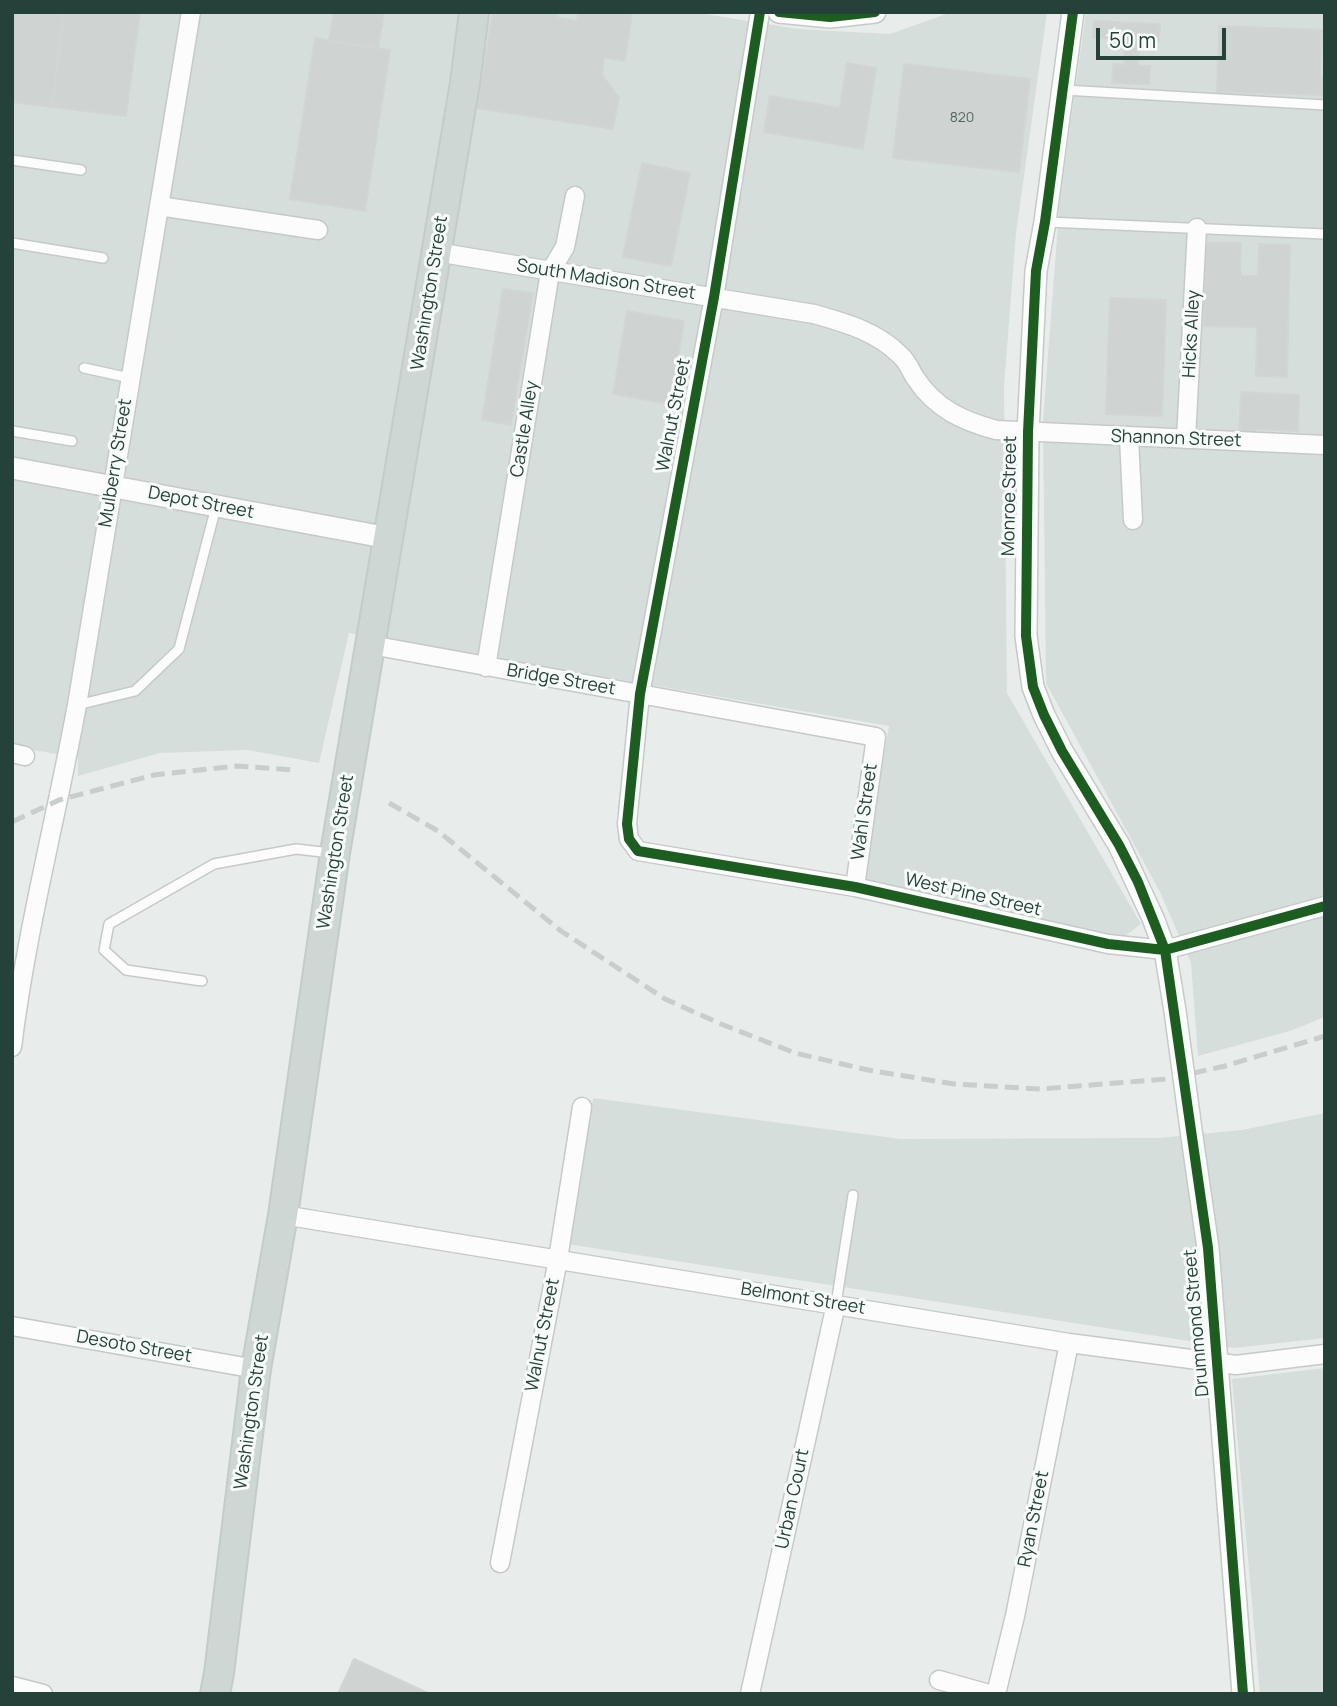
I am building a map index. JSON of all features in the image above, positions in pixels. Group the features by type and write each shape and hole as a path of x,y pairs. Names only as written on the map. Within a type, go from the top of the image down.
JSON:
{"main road":[{"name":"Washington Street","path":"215,1694 256,1369 283,1215 335,853 465,83 474,12"}],"street":[{"name":"Mulberry Street","path":"12,1047 33,912 60,800 77,705 191,12"},
{"name":"Walnut Street","path":"626,824 640,695 714,297 760,12"},
{"path":"779,12 830,17 875,12"},
{"name":"Monroe Street","path":"1073,12 1064,90 1036,271 1028,432 1026,636 1033,687 1062,751 1119,845 1138,882 1166,950"},
{"name":"Castle Alley","path":"486,667 550,272 565,247 575,196"},
{"path":"159,206 318,230"},
{"name":"Hicks Alley","path":"1186,439 1197,228"},
{"name":"South Madison Street","path":"436,252 814,314 868,332 886,343 904,358 916,380 947,412 996,430 1028,432"},
{"name":"Shannon Street","path":"1028,432 1325,445"},
{"path":"1129,437 1133,520"},
{"name":"Depot Street","path":"12,467 389,538"},
{"name":"Bridge Street","path":"370,645 876,737"},
{"name":"Wahl Street","path":"855,887 876,737"},
{"name":"West Pine Street","path":"626,824 629,839 638,851 855,887 1108,944 1166,950 1325,906"},
{"name":"Drummond Street","path":"1166,950 1208,1248 1243,1694"},
{"name":"Walnut Street","path":"499,1563 558,1259 582,1107"},
{"name":"Belmont Street","path":"283,1215 1069,1343 1236,1365 1325,1354"},
{"name":"Urban Court","path":"750,1694 836,1304"},
{"name":"Desoto Street","path":"12,1326 256,1369"},
{"name":"Ryan Street","path":"996,1694 1015,1616 1069,1343"},
{"path":"939,1680 989,1694"},
{"path":"12,1686 43,1694"}],"lane":[{"path":"1064,90 1325,105"},
{"path":"12,160 81,170"},
{"path":"1045,222 1325,234"},
{"path":"12,243 103,258"},
{"path":"85,368 130,378"},
{"path":"12,431 72,441"},
{"path":"77,705 135,691 179,649 217,506"},
{"path":"202,981 126,970 104,950 109,923 214,864 296,849 335,853"},
{"path":"836,1304 853,1195"}],"shaded area":[{"path":"12,12 692,12 798,29 890,34 952,12 1047,12 1016,233 1004,387 1007,693 1141,924 1121,939 862,881 889,726 349,633 319,763 248,750 160,753 78,776 78,758 12,746"},
{"path":"1086,12 1325,12 1325,1017 1290,1031 1198,1056 1191,963 1160,892 1046,683 1043,421 1060,198"},
{"path":"593,1098 901,1139 1158,1138 1242,1130 1325,1113 1325,1338 1234,1348 567,1244"},
{"path":"1325,1368 1325,1694 1260,1694 1232,1379"}],"building":[{"path":"12,12 64,12 52,107 12,102"},
{"path":"64,12 140,12 126,116 52,107"},
{"path":"334,12 384,12 378,48 329,41"},
{"path":"493,12 554,12 559,18 577,21 578,12 632,12 625,61 604,57 602,75 619,97 613,129 477,108"},
{"path":"1094,21 1160,24 1159,41 1139,40 1138,66 1150,66 1149,84 1112,83 1113,64 1124,65 1125,39 1093,38"},
{"path":"1219,26 1322,30 1320,76 1325,76 1325,95 1217,92"},
{"path":"315,38 390,50 365,211 290,199"},
{"path":"847,63 876,68 863,149 764,132 770,96 840,108"},
{"path":"904,64 1030,79 1019,172 893,158"},
{"path":"642,163 690,173 671,266 623,257"},
{"path":"1206,243 1241,243 1240,276 1258,276 1259,244 1290,245 1287,377 1256,376 1257,327 1204,326"},
{"path":"503,289 533,293 511,425 482,420"},
{"path":"1110,298 1166,300 1162,416 1106,414"},
{"path":"627,311 684,321 670,404 613,394"},
{"path":"1241,392 1299,395 1298,431 1255,429 1255,436 1239,435"},
{"path":"354,1659 430,1694 338,1694"}],"railway":[{"path":"12,822 59,800 154,775 237,766 294,770"},
{"path":"389,803 438,831 561,931 665,999 795,1053 868,1070 954,1084 1040,1089 1167,1079 1225,1066 1325,1036"}],"cycle path":[{"path":"760,12 714,297 640,694 627,824 629,839 638,851 855,887 1108,944 1165,950 1325,906"},
{"path":"779,12 830,17 875,12"},
{"path":"1073,12 1036,271 1028,432 1026,636 1033,687 1044,715 1062,751 1119,845 1138,882 1165,950 1208,1248 1243,1694"}]}
